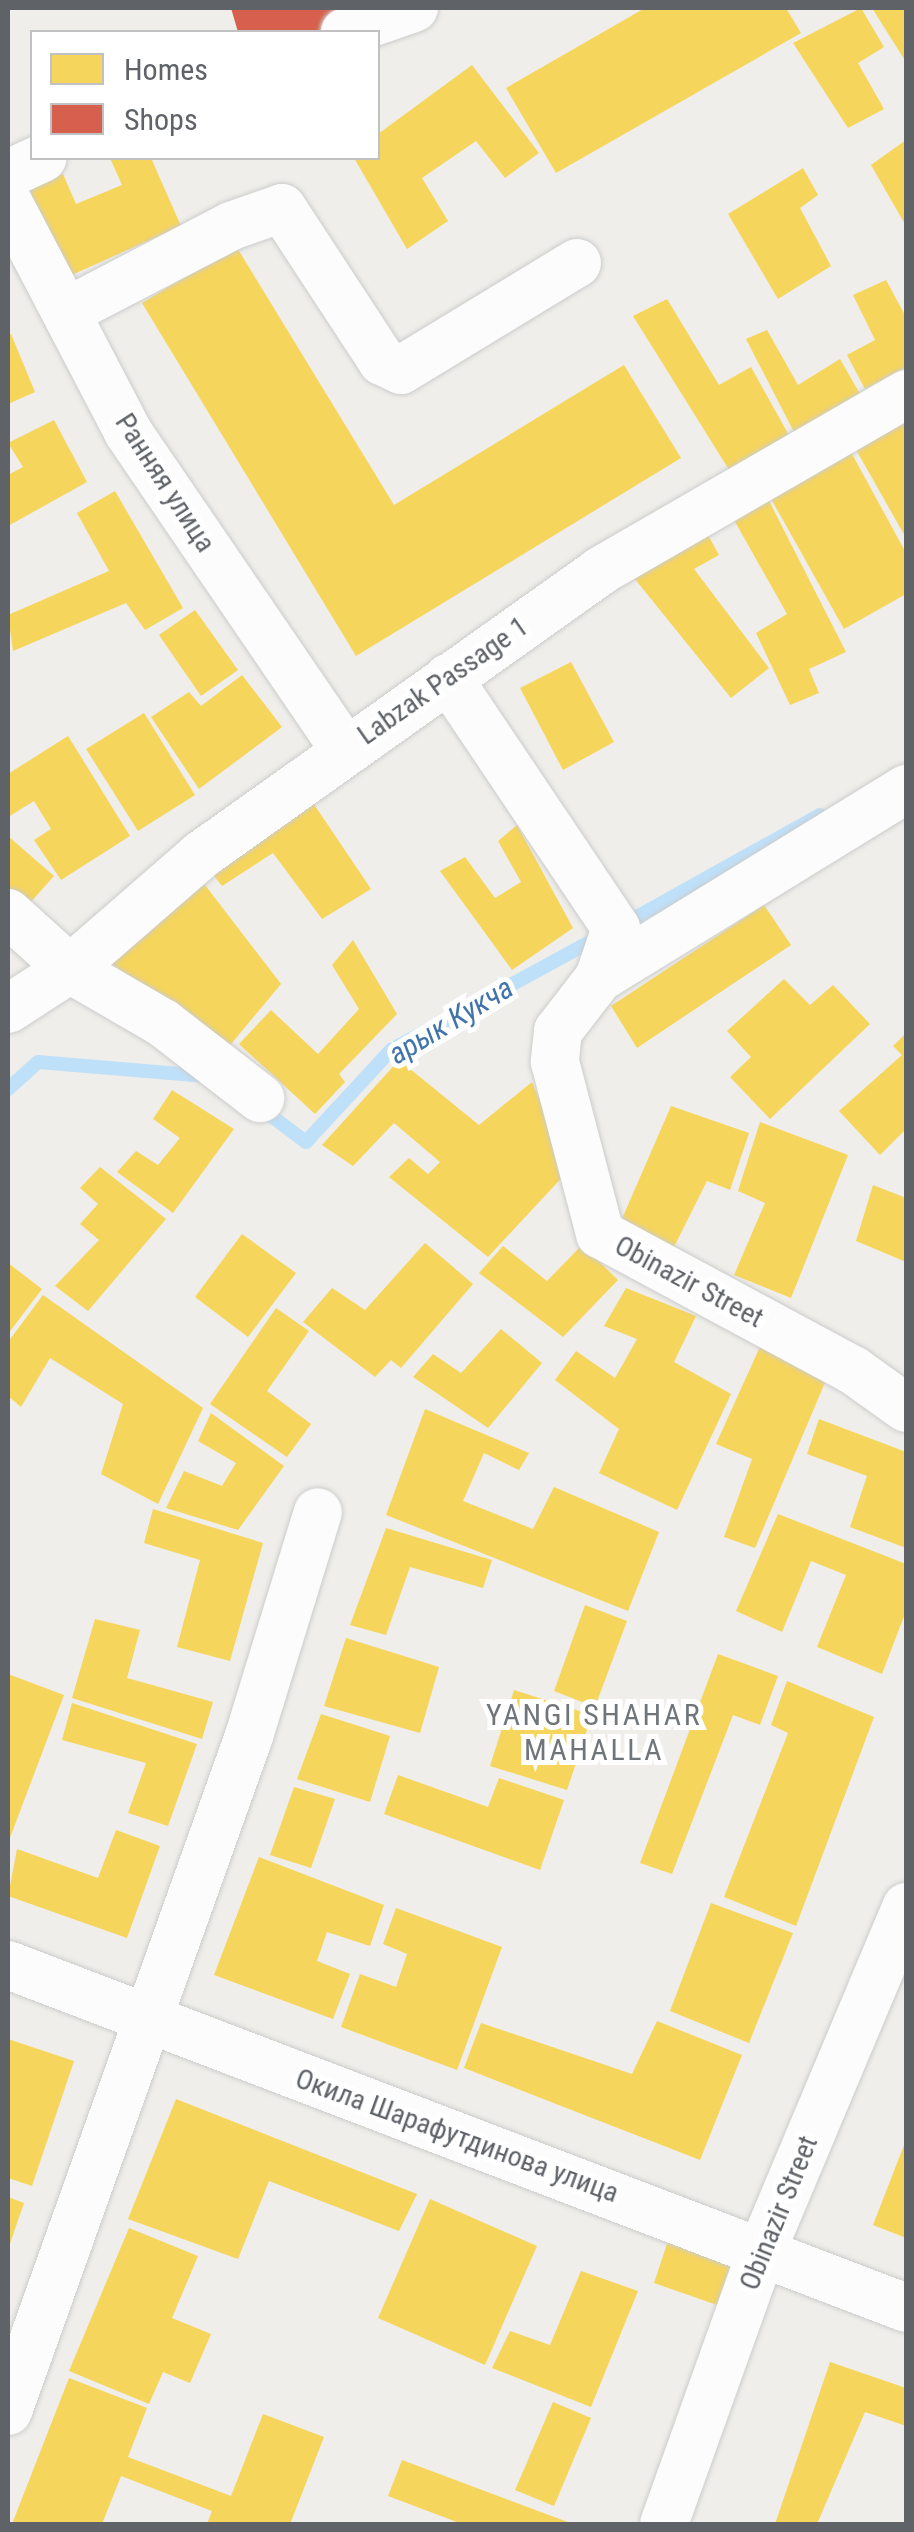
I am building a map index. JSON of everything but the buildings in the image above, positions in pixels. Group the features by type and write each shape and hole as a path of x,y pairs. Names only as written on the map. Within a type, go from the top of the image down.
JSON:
{"street":[{"path":"351,30 414,8"},
{"path":"8,174 39,160"},
{"name":"Ранняя улица","path":"8,202 128,432 346,750"},
{"path":"66,312 231,226 282,208 382,360 402,370 577,262"},
{"name":"Labzak Passage 1","path":"8,1009 70,970 200,854 600,571 906,394"},
{"name":"Obinazir Street","path":"448,678 616,928 598,978 558,1031 555,1062 600,1234 853,1370 906,1408"},
{"path":"598,978 906,789"},
{"path":"8,913 70,970 163,1022 260,1098"},
{"path":"8,2410 148,2023 318,1512"},
{"name":"Obinazir Street","path":"664,2524 763,2248 906,1906"},
{"name":"Окила Шарафутдинова улица","path":"8,1965 148,2023 763,2248 906,2308"}],"waterway":[{"name":"арык Кукча","path":"624,924 820,815"},
{"name":"арык Кукча","path":"258,1106 306,1142 391,1050 601,936"},
{"name":"арык Кукча","path":"8,1089 38,1062 206,1076"}],"district":[{"name":"YANGI SHAHAR MAHALLA","path":"594,1732"}]}
